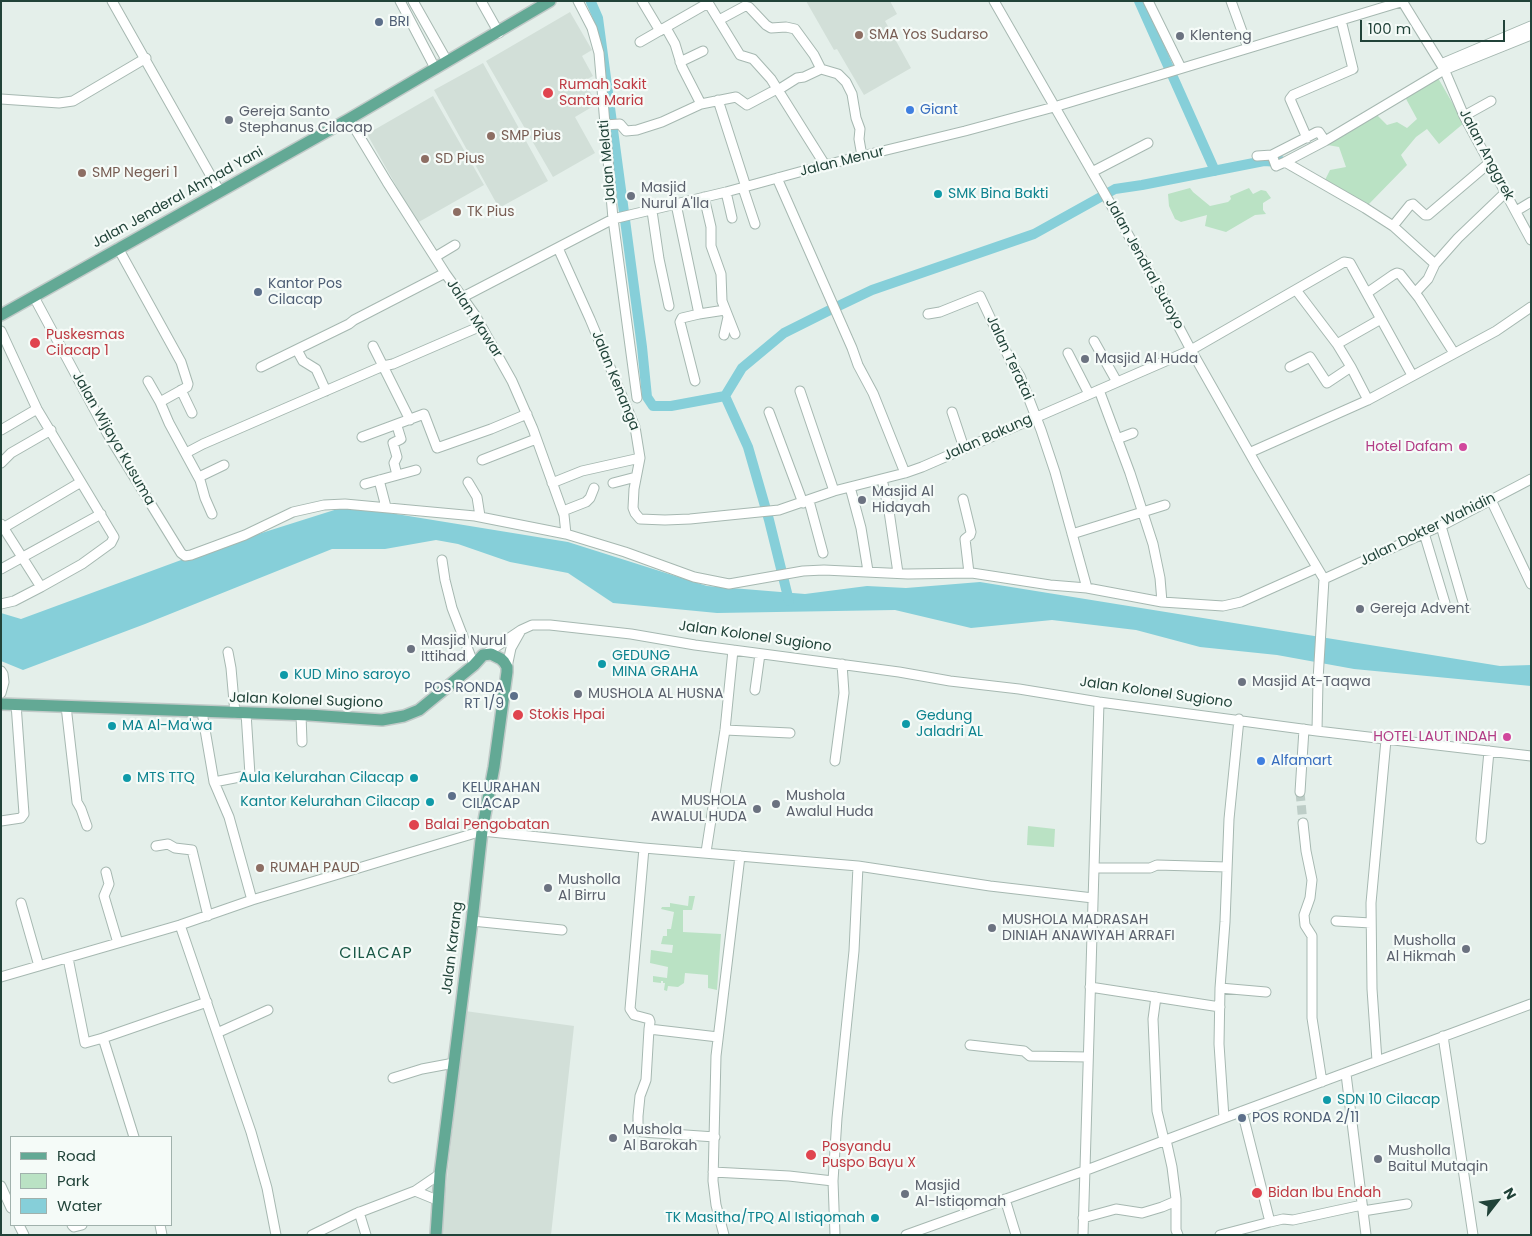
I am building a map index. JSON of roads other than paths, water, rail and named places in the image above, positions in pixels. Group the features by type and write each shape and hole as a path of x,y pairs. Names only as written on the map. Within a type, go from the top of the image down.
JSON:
{"main road":[{"name":"Jalan Jenderal Ahmad Yani","path":"1,315 349,119 550,1"},
{"name":"Jalan Kolonel Sugiono","path":"1,704 302,715 382,720 404,716 419,710 487,654"},
{"path":"487,654 501,659 507,667"},
{"name":"Jalan Karang","path":"436,1235 440,1174 482,830 494,767 507,667"}],"street":[{"path":"112,1 146,58 220,192"},
{"path":"400,1 435,68"},
{"path":"413,1 447,61"},
{"path":"481,1 499,32"},
{"name":"Jalan Melati","path":"463,297 614,218 612,125 599,53 592,28 578,1"},
{"path":"642,1 675,44 680,62 701,104"},
{"name":"Jalan Jendral Sutoyo","path":"994,1 1054,108 1154,278 1191,350 1324,579"},
{"path":"1148,1 1176,70"},
{"path":"1231,1 1248,48"},
{"path":"640,42 708,2 740,55 751,58 760,65 778,89 825,165"},
{"name":"Jalan Menur","path":"614,218 726,192 825,165 1054,108 1403,2"},
{"name":"Jalan Anggrek","path":"1403,2 1443,67 1464,116 1488,164 1528,228 1531,240"},
{"path":"719,20 746,6 766,26 793,28 811,50 821,69"},
{"path":"1307,138 1290,99 1293,95 1353,69 1341,20"},
{"path":"1276,160 1322,137 1443,67 1531,26"},
{"path":"1443,67 1531,35"},
{"path":"680,62 702,51"},
{"path":"1,99 59,103 73,101 146,58"},
{"path":"612,125 626,131 637,130 662,122 701,104 736,97 747,105 797,78 804,77 821,69 838,74 846,82 852,94 860,129 858,138 862,156"},
{"path":"718,100 755,224"},
{"path":"1464,116 1491,101"},
{"name":"Jalan Mawar","path":"349,119 387,182 463,297 512,381 527,414 563,511 566,534"},
{"path":"1276,160 1307,138 1322,137"},
{"path":"1092,172 1148,143"},
{"path":"1257,156 1276,160 1365,208 1393,226 1435,264"},
{"path":"1393,226 1410,205 1413,204 1425,215 1428,214 1488,164"},
{"path":"777,178 840,319 858,365 873,393 905,473"},
{"path":"726,192 732,218"},
{"path":"1415,293 1428,279 1435,264 1458,238 1505,193"},
{"path":"704,197 710,227 711,246 721,274 720,291 726,314 735,334"},
{"path":"1516,211 1531,202"},
{"path":"676,204 699,314"},
{"path":"652,210 659,260 669,306"},
{"path":"614,218 638,398"},
{"path":"435,256 455,245"},
{"path":"118,248 181,362 188,384 187,387 160,402"},
{"name":"Jalan Kenanga","path":"558,248 635,427 640,458 636,476 634,513 640,519 665,520 737,513 759,513"},
{"name":"Jalan Bakung","path":"759,513 779,510 834,491 905,473 1118,382 1191,350 1347,261 1367,293"},
{"path":"260,367 349,324 445,272"},
{"path":"1412,375 1367,293 1397,273 1415,293 1454,353"},
{"path":"1296,290 1338,344 1368,400"},
{"name":"Jalan Teratai","path":"928,314 940,312 980,296 1012,364 1020,376 1036,416 1055,472 1088,588"},
{"name":"Jalan Wijaya Kusuma","path":"34,297 107,433 181,553 185,556 245,535 293,512 309,508 345,504 386,507"},
{"path":"1251,452 1368,400 1496,331 1531,307"},
{"path":"694,381 680,322 682,318 699,314 726,314"},
{"path":"724,335 726,314"},
{"path":"1338,344 1382,319"},
{"path":"186,453 383,366 393,364 481,326"},
{"path":"1,331 37,409 114,537 114,540 92,558 41,587 1,604"},
{"path":"1094,341 1118,382"},
{"path":"372,346 410,420"},
{"path":"297,350 303,361 316,369 326,391"},
{"path":"1068,353 1090,394"},
{"path":"1290,367 1310,357 1327,383 1351,368"},
{"path":"148,381 199,477 212,514"},
{"path":"181,390 192,413"},
{"path":"1099,390 1118,439 1153,544 1160,578 1162,602"},
{"path":"800,391 834,491"},
{"path":"1,430 37,409"},
{"path":"769,412 806,502 823,553"},
{"path":"952,412 964,448"},
{"path":"362,437 425,415 437,448 527,414"},
{"path":"397,426 401,439 393,443 397,457 394,463 397,475"},
{"path":"1,463 11,453 51,430"},
{"path":"1118,439 1133,433"},
{"path":"482,460 536,439"},
{"path":"552,484 582,471 640,458"},
{"path":"199,477 224,465"},
{"path":"365,484 416,470"},
{"path":"613,483 636,476"},
{"path":"882,479 889,511 898,573"},
{"name":"Jalan Dokter Wahidin","path":"1324,579 1441,526 1531,479"},
{"path":"379,480 386,507 480,516 566,534 710,581 729,584 803,571 824,570 969,573 1050,585 1088,588 1162,602 1223,606 1232,605 1317,568"},
{"path":"41,587 2,526 81,482"},
{"path":"468,482 478,497 480,516"},
{"path":"850,487 861,528 868,571"},
{"path":"563,511 586,502 594,488"},
{"path":"963,499 971,532 965,539 969,573"},
{"path":"1490,500 1531,584"},
{"path":"1072,534 1165,505"},
{"path":"1,569 101,514"},
{"path":"1441,526 1465,609"},
{"path":"1424,533 1445,603"},
{"path":"442,560 452,608 474,664"},
{"path":"1317,731 1320,623 1324,579"},
{"name":"Jalan Kolonel Sugiono","path":"487,654 521,630 532,625 550,625 631,634 1099,702 1239,719 1386,740 1531,756"},
{"path":"507,667 510,648 521,630"},
{"path":"706,852 725,730 733,650"},
{"path":"214,782 250,774 241,713 228,652"},
{"path":"755,690 760,654"},
{"path":"835,761 844,694 842,664"},
{"path":"1,671 4,677 1,693"},
{"path":"1083,1235 1099,702"},
{"path":"1,821 21,818 24,814 16,704"},
{"path":"66,706 76,802 81,809 86,826"},
{"path":"202,712 214,782 229,817 252,900"},
{"path":"302,715 302,742"},
{"path":"1224,1118 1219,1044 1220,988 1229,819 1239,719"},
{"path":"1300,792 1304,729"},
{"path":"725,730 790,733"},
{"path":"1377,1061 1372,989 1371,903 1386,740"},
{"path":"1481,839 1489,751"},
{"path":"1303,823 1306,852 1312,880 1310,898 1304,916 1305,926 1312,936 1312,1018 1322,1082"},
{"path":"1,977 180,925 252,900 482,830 644,848 858,866 990,886 1093,898"},
{"path":"156,846 168,844 175,848 192,850 208,916"},
{"path":"644,848 630,1007 634,1015 649,1019 650,1022 646,1080 639,1100 639,1129 644,1133 714,1137"},
{"path":"724,1235 716,1205 713,1172 718,1037 740,856"},
{"path":"1095,868 1150,868 1157,865 1227,867"},
{"path":"835,1235 833,1181 837,1118 854,951 858,866"},
{"path":"106,872 109,884 104,896 118,943"},
{"path":"21,902 39,966"},
{"path":"472,921 562,930"},
{"path":"1336,921 1371,923"},
{"path":"180,925 262,1167 276,1235"},
{"path":"68,958 85,1043 207,1002"},
{"path":"1090,987 1220,1007"},
{"path":"1220,988 1266,992"},
{"path":"1156,997 1153,1019 1157,1111 1172,1167 1176,1201 1176,1230 1178,1235"},
{"path":"906,1235 920,1232 1531,1004"},
{"path":"217,1033 268,1010"},
{"path":"650,1029 718,1037"},
{"path":"1443,1036 1473,1235"},
{"path":"103,1038 134,1136"},
{"path":"970,1046 1024,1051 1030,1056 1088,1057"},
{"path":"393,1078 422,1069 454,1063"},
{"path":"1346,1074 1366,1235"},
{"path":"1242,1111 1270,1222"},
{"path":"713,1172 789,1176 833,1181"},
{"path":"312,1235 359,1212 415,1190 440,1174"},
{"path":"1,1186 10,1206"},
{"path":"415,1190 438,1200"},
{"path":"1005,1199 1016,1235"},
{"path":"1083,1218 1116,1209 1142,1213 1162,1208 1176,1201"},
{"path":"1220,1235 1283,1219 1294,1220 1362,1208 1407,1204"},
{"path":"359,1212 366,1235"}],"water":[{"path":"347,506 568,542 707,586 805,594 867,586 906,588 980,582 1500,666 1531,665 1531,686 1354,669 1277,655 1200,647 1136,630 1052,620 971,628 895,610 717,613 613,603 568,573 510,562 458,544 436,540 385,549 332,549 145,624 23,670 1,661 1,613 21,619 211,549"}],"waterway":[{"path":"1139,1 1215,171"},
{"path":"591,2 598,18 647,397 653,406 671,406 725,396"},
{"path":"789,601 769,520 748,447 725,396 742,368 784,333 830,310 872,290 1034,234 1115,189 1264,161 1281,161"}],"tunnel":[{"path":"1300,792 1303,823"}],"place":[{"name":"BRI","path":"379,22"},
{"name":"SMA Yos Sudarso","path":"859,35"},
{"name":"Klenteng","path":"1180,36"},
{"name":"Rumah Sakit Santa Maria","path":"548,93"},
{"name":"Giant","path":"910,110"},
{"name":"Gereja Santo Stephanus Cilacap","path":"229,120"},
{"name":"SMP Pius","path":"491,136"},
{"name":"SD Pius","path":"425,159"},
{"name":"SMP Negeri 1","path":"82,173"},
{"name":"SMK Bina Bakti","path":"938,194"},
{"name":"Masjid Nurul A'lla","path":"631,196"},
{"name":"TK Pius","path":"457,212"},
{"name":"Kantor Pos Cilacap","path":"258,292"},
{"name":"Puskesmas Cilacap 1","path":"35,343"},
{"name":"Masjid Al Huda","path":"1085,359"},
{"name":"Hotel Dafam","path":"1463,447"},
{"name":"Masjid Al Hidayah","path":"862,500"},
{"name":"Gereja Advent","path":"1360,609"},
{"name":"Masjid Nurul Ittihad","path":"411,649"},
{"name":"GEDUNG MINA GRAHA","path":"602,664"},
{"name":"KUD Mino saroyo","path":"284,675"},
{"name":"Masjid At-Taqwa","path":"1242,682"},
{"name":"MUSHOLA AL HUSNA","path":"578,694"},
{"name":"POS RONDA RT 1/9","path":"514,696"},
{"name":"Stokis Hpai","path":"518,715"},
{"name":"Gedung Jaladri AL","path":"906,724"},
{"name":"MA Al-Ma'wa","path":"112,726"},
{"name":"HOTEL LAUT INDAH","path":"1507,737"},
{"name":"Alfamart","path":"1261,761"},
{"name":"MTS TTQ","path":"127,778"},
{"name":"Aula Kelurahan Cilacap","path":"414,778"},
{"name":"KELURAHAN CILACAP","path":"452,796"},
{"name":"Kantor Kelurahan Cilacap","path":"430,802"},
{"name":"Mushola Awalul Huda","path":"776,804"},
{"name":"MUSHOLA AWALUL HUDA","path":"757,809"},
{"name":"Balai Pengobatan","path":"414,825"},
{"name":"RUMAH PAUD","path":"260,868"},
{"name":"Musholla Al Birru","path":"548,888"},
{"name":"MUSHOLA MADRASAH DINIAH ANAWIYAH ARRAFI","path":"992,928"},
{"name":"Musholla Al Hikmah","path":"1466,949"},
{"name":"SDN 10 Cilacap","path":"1327,1100"},
{"name":"POS RONDA 2/11","path":"1242,1118"},
{"name":"Mushola Al Barokah","path":"613,1138"},
{"name":"Posyandu Puspo Bayu X","path":"811,1155"},
{"name":"Musholla Baitul Mutaqin","path":"1378,1159"},
{"name":"Bidan Ibu Endah","path":"1257,1193"},
{"name":"Masjid Al-Istiqomah","path":"905,1194"},
{"name":"TK Masitha/TPQ Al Istiqomah","path":"875,1218"}],"district":[{"name":"CILACAP","path":"376,954"}]}
